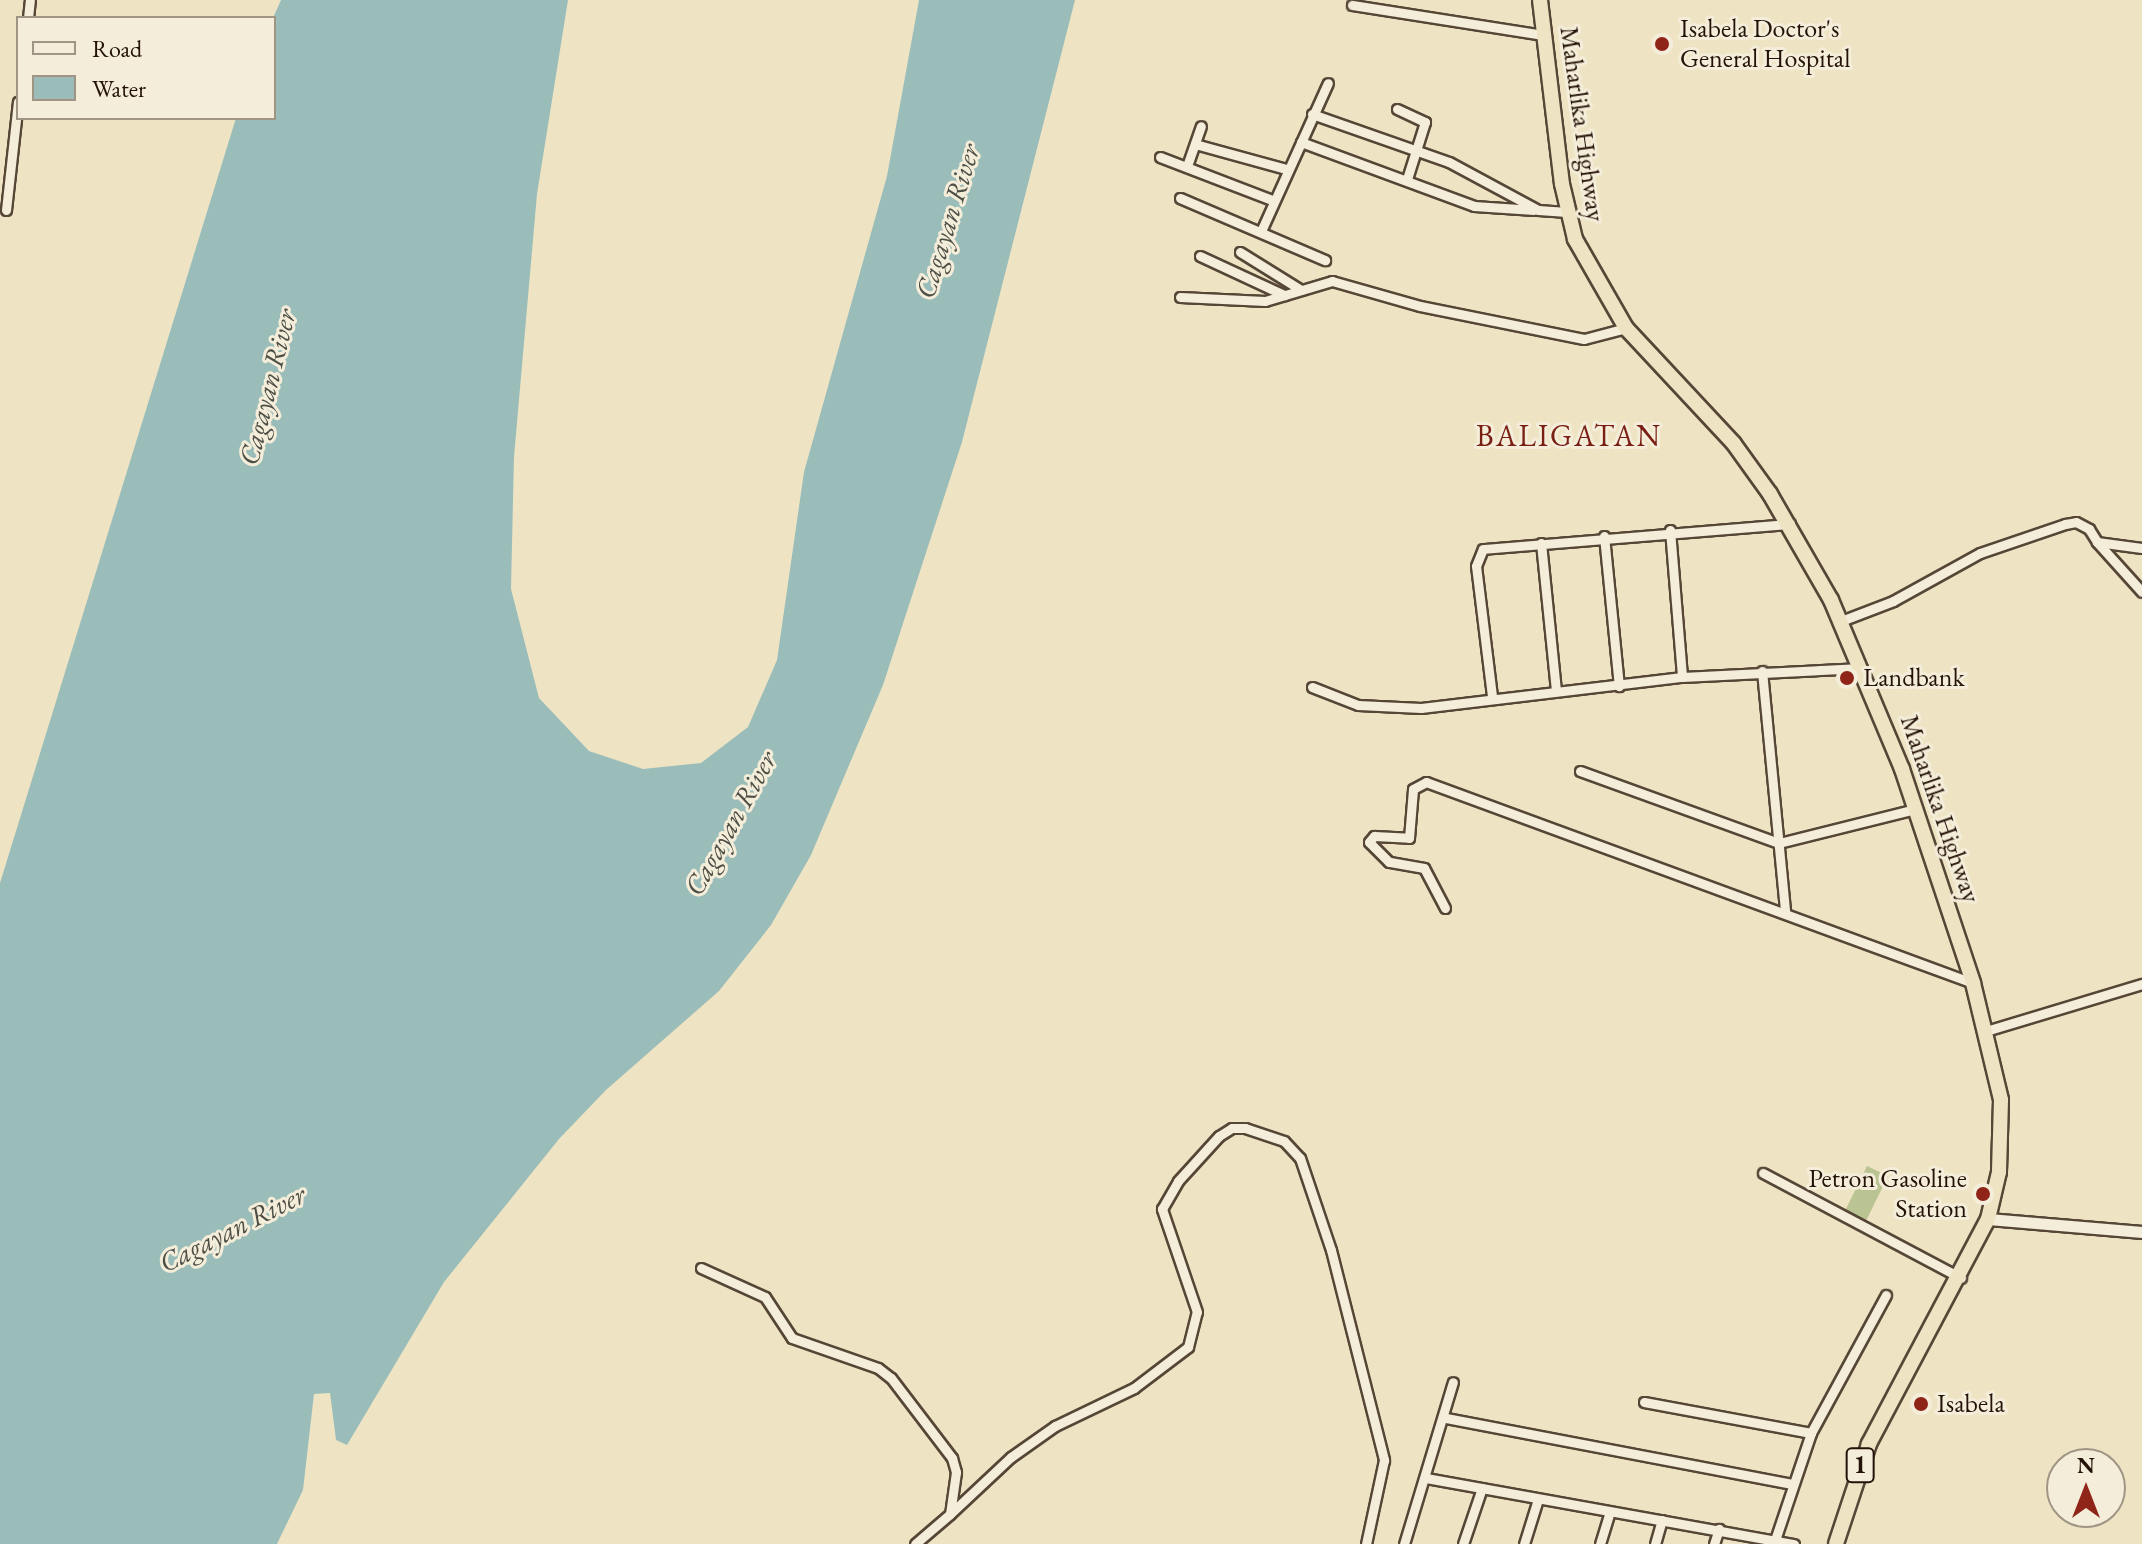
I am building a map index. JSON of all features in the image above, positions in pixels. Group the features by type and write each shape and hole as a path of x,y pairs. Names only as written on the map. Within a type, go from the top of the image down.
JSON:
{"highway":[{"name":"Maharlika Highway","path":"1540,0 1567,212 1575,239 1626,328 1734,444 1790,524 1841,621 1863,668 1915,809 1973,983 2001,1100 1999,1172 1988,1219 1961,1278 1869,1444 1836,1544"}],"street":[{"path":"1352,5 1544,35"},
{"path":"1262,229 1286,169 1328,83"},
{"path":"1397,109 1425,122 1407,179"},
{"path":"1312,114 1417,151 1508,189 1538,210"},
{"path":"6,210 16,120"},
{"path":"1187,166 1201,126"},
{"path":"1301,142 1490,210 1567,212"},
{"path":"1195,144 1286,169"},
{"path":"1160,157 1272,200"},
{"path":"1180,198 1262,229 1325,260"},
{"path":"1240,252 1301,290"},
{"path":"1200,256 1284,295"},
{"path":"1180,297 1265,301 1301,290 1341,283 1420,306 1584,339 1626,328"},
{"path":"1841,621 1893,601 1980,553 2076,522 2142,592"},
{"path":"1492,696 1477,559 1483,549 1670,530 1790,524"},
{"path":"1670,530 1682,677"},
{"path":"1604,536 1619,686"},
{"path":"2097,542 2142,548"},
{"path":"1541,543 1556,690"},
{"path":"1312,687 1343,701 1381,708 1421,708 1492,696 1619,686 1682,677 1863,668"},
{"path":"1762,671 1785,912"},
{"path":"1580,771 1779,843 1915,809"},
{"path":"1445,908 1424,868 1389,862 1369,840 1409,838 1413,789 1426,782 1973,983"},
{"path":"1986,1031 2142,984"},
{"path":"915,1544 1044,1434 1134,1388 1188,1347 1197,1312 1162,1209 1178,1181 1219,1136 1232,1128 1245,1128 1284,1141 1300,1158 1331,1250 1384,1460 1381,1495 1366,1544"},
{"path":"1763,1173 1961,1278"},
{"path":"1988,1219 2142,1232"},
{"path":"701,1268 765,1297 792,1338 885,1373 952,1458 955,1494 950,1514"},
{"path":"1774,1542 1791,1484 1811,1433 1886,1295"},
{"path":"1404,1544 1446,1418 1453,1382"},
{"path":"1644,1402 1811,1433"},
{"path":"1446,1418 1791,1484"},
{"path":"1426,1478 1794,1544"},
{"path":"1463,1544 1482,1488"},
{"path":"1524,1544 1538,1499"},
{"path":"1600,1544 1610,1511"},
{"path":"1655,1544 1662,1520"},
{"path":"1714,1544 1719,1529"}],"green space":[{"path":"1867,1166 1888,1176 1865,1223 1844,1213"}],"water":[{"name":"Cagayan River","path":"281,0 568,0 537,194 514,457 511,589 539,698 589,751 643,769 701,763 748,727 777,660 804,472 887,176 919,0 1075,0 962,442 883,685 811,855 771,925 719,991 606,1090 559,1139 444,1282 347,1445 336,1440 330,1393 314,1394 303,1490 277,1544 0,1544 0,883 235,120 276,120 274,16"}],"place":[{"name":"Isabela Doctor's General Hospital","path":"1662,44"},
{"name":"Landbank","path":"1847,678"},
{"name":"Petron Gasoline Station","path":"1983,1194"},
{"name":"Isabela","path":"1921,1404"}],"district":[{"name":"BALIGATAN","path":"1569,436"}]}
